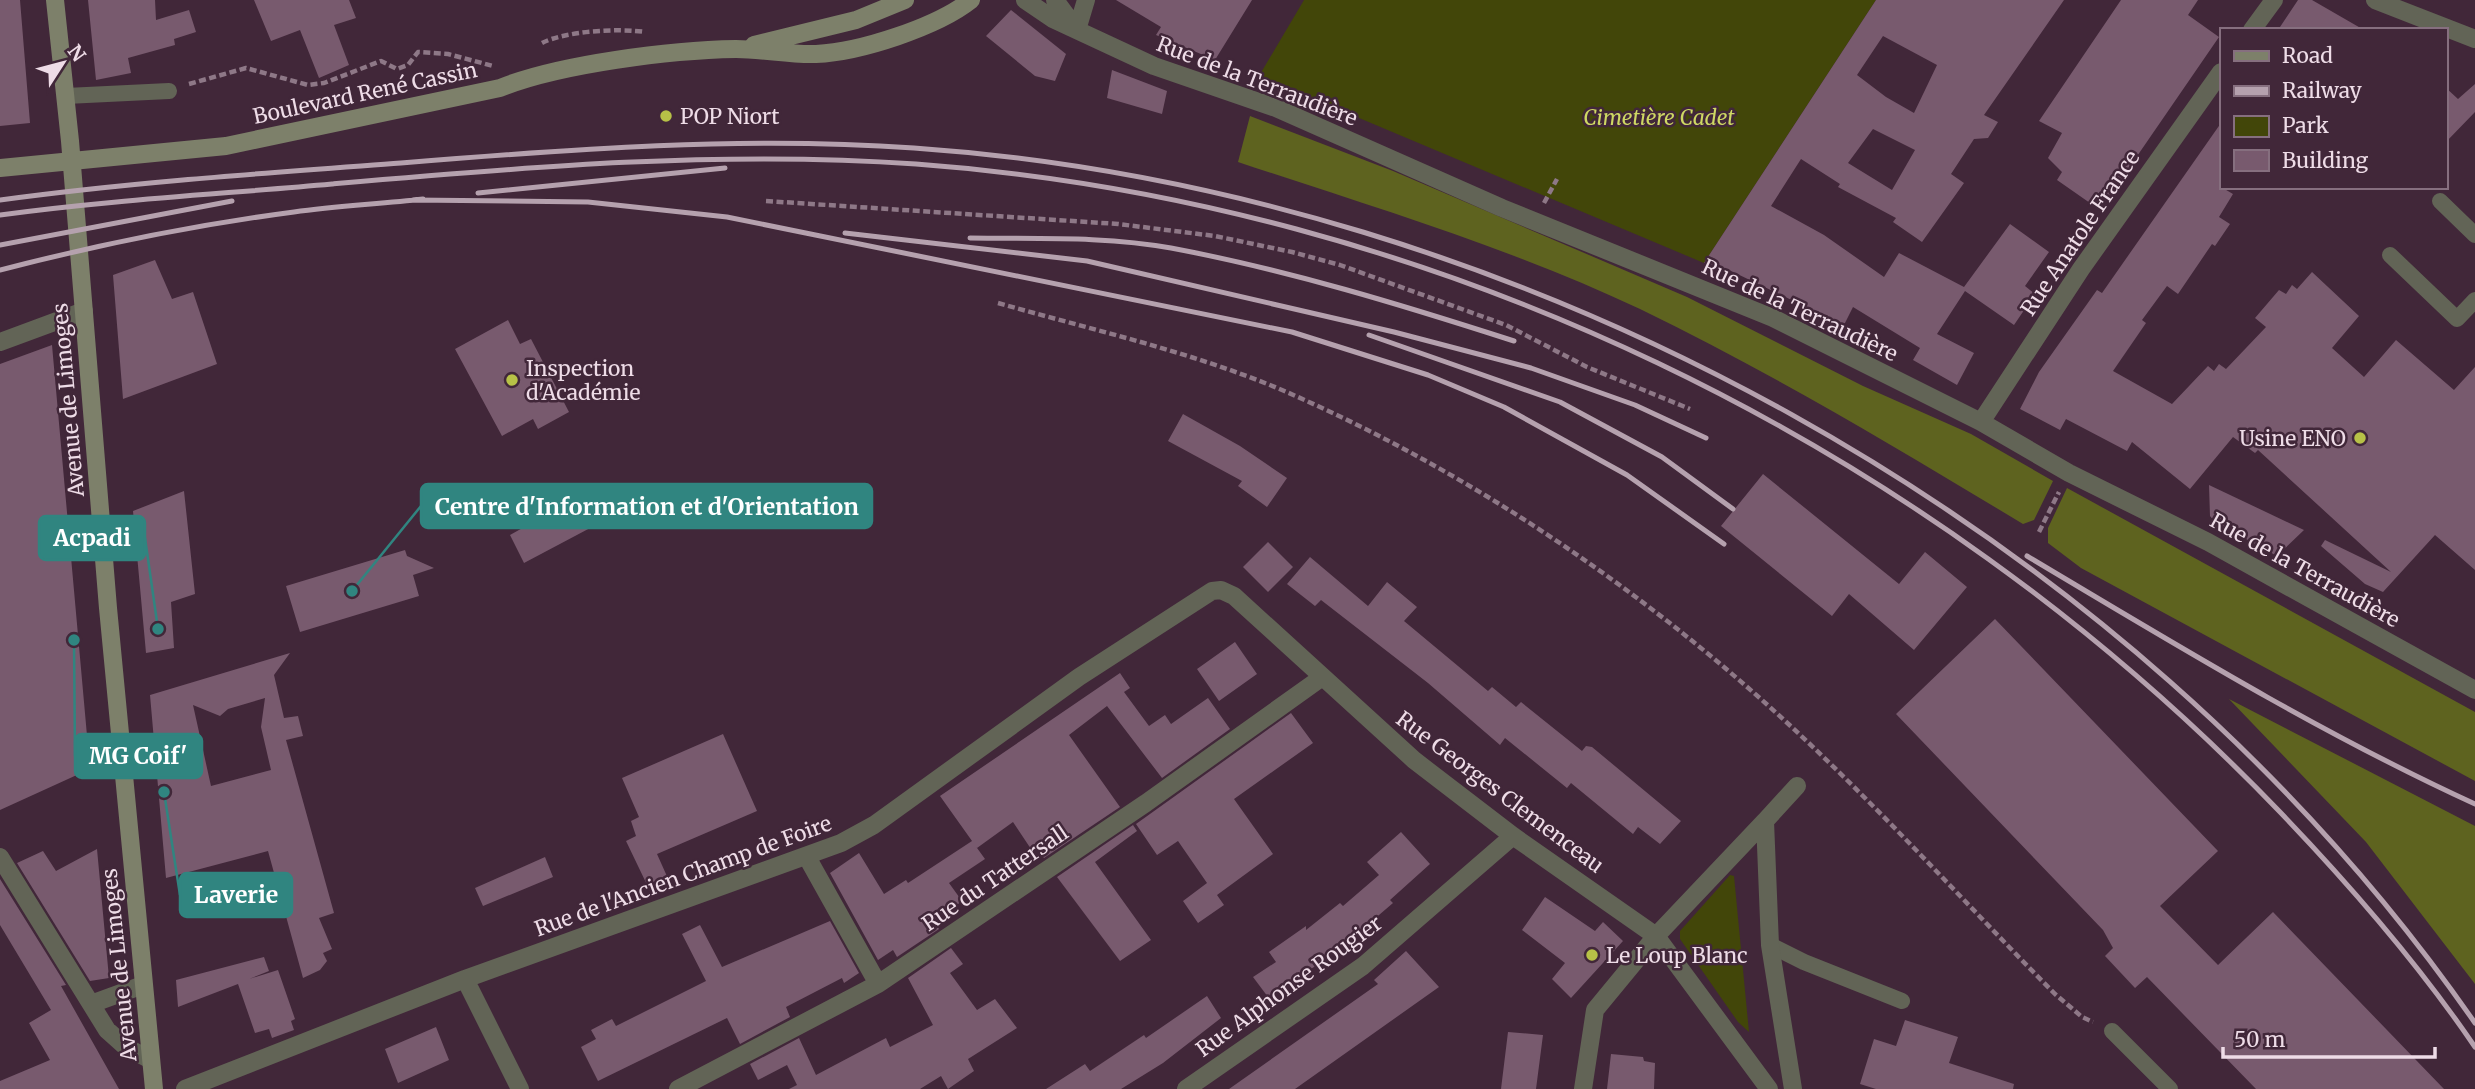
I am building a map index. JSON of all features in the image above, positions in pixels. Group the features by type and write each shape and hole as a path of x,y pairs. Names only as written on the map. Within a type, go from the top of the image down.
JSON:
{"main road":[{"name":"Avenue de Limoges","path":"55,0 71,141 154,1089"},
{"name":"Boulevard René Cassin","path":"0,168 226,146 500,88 527,77 628,60 737,49 856,20 905,0"},
{"name":"Boulevard René Cassin","path":"737,49 817,54 851,48 931,21 971,0"}],"street":[{"name":"Rue de la Terraudière","path":"1025,0 1053,19 1154,66 1276,108 1502,208 1773,318 1981,422 2069,473 2208,542 2475,691"},
{"name":"Rue de la Terraudière","path":"1055,0 1077,30"},
{"path":"1077,30 1081,7 1086,0"},
{"path":"2253,28 2274,0"},
{"path":"2375,0 2447,28"},
{"path":"2447,28 2475,39"},
{"name":"Rue Anatole France","path":"1981,422 2089,258 2220,73"},
{"path":"0,342 84,312"},
{"name":"Rue de l'Ancien Champ de Foire","path":"185,1089 465,979 807,857 874,825 1079,677 1212,591 1221,590 1234,596 1321,678"},
{"name":"Rue Georges Clemenceau","path":"1321,678 1414,760 1513,836 1656,936 1769,1089"},
{"name":"Rue du Tattersall","path":"678,1089 878,984 1146,803 1321,678"},
{"path":"1583,1089 1595,1010 1656,936 1797,786"},
{"path":"1765,821 1770,946 1793,1089"},
{"name":"Rue Alphonse Rougier","path":"1186,1089 1363,966 1513,836"},
{"path":"807,857 878,984"},
{"path":"0,858 107,1030 126,1047 151,1060"},
{"path":"465,979 520,1089"},
{"path":"91,1004 143,985"}],"lane":[{"path":"66,96 169,91"},
{"path":"2440,201 2475,235"},
{"path":"2390,255 2457,319 2475,300"},
{"path":"1770,946 1902,1000"},
{"path":"2112,1031 2170,1089"}],"path":[{"path":"169,91 246,68 300,83 324,83 381,61 397,69 408,65 418,52 448,54 493,66"},
{"path":"766,201 1118,224 1215,236 1292,252 1403,287 1506,325 1587,367 1690,410"},
{"path":"998,303 1182,355 1280,389 1373,433 1548,536 1656,612 1754,693 1890,824 2055,994 2082,1017 2112,1031"},
{"path":"2039,532 2069,473"}],"green space":[{"name":"Cimetière Cadet","path":"1304,0 1876,0 1704,263 1259,76"},
{"path":"1250,116 1393,171 1687,297 1863,386 1971,434 2053,481 2034,520 2023,524 1786,385 1640,309 1492,248 1238,162"},
{"path":"2067,488 2475,712 2475,781 2081,568 2048,543 2048,528"},
{"path":"2229,699 2475,826 2475,984 2366,842"},
{"path":"1730,875 1734,876 1749,1032 1738,1022 1680,939 1680,931"}],"building":[{"path":"0,0 20,0 30,123 0,126"},
{"path":"88,0 155,0 156,20 189,10 196,32 174,39 175,45 128,58 131,73 96,80"},
{"path":"254,0 349,0 356,18 334,25 349,65 319,78 300,30 271,41"},
{"path":"1116,0 1252,0 1215,60 1156,35 1161,27"},
{"path":"1876,0 2064,0 1984,115 1998,122 1988,138 1974,139 1951,174 1964,183 1922,242 1893,222 1896,218 1838,187 1840,184 1801,159 1771,206 1824,235 1884,277 1899,253 1964,287 2010,224 2049,252 2025,286 2035,294 2014,325 1965,291 1937,334 1974,353 1957,385 1913,360 1920,348 1853,307 1844,325 1729,270 1704,263","holes":["1883,36 1937,65 1914,113 1886,97 1857,75","1873,129 1915,150 1892,190 1848,163"]},
{"path":"2121,0 2198,0 2188,15 2219,37 2100,210 2057,180 2062,172 2048,158 2062,133 2039,121"},
{"path":"2298,0 2312,0 2361,28 2279,28"},
{"path":"1011,10 1066,54 1055,81 1035,76 986,36"},
{"path":"1112,70 1167,91 1162,114 1107,98"},
{"path":"2475,84 2475,112 2447,141 2447,89 2458,99"},
{"path":"2220,124 2220,189 2233,194 2219,217 2230,224 2215,246 2212,244 2178,294 2167,286 2142,320 2146,323 2113,371 2172,404 2208,366 2214,371 2219,364 2226,369 2266,327 2255,318 2279,290 2286,294 2292,285 2297,289 2312,272 2359,316 2332,348 2364,377 2396,340 2454,390 2475,367 2475,570 2435,535 2383,592 2365,584 2321,546 2325,540 2391,572 2258,450 2255,453 2233,437 2190,489 2132,442 2127,451 2066,419 2060,430 2020,409 2039,372 2097,290 2102,293"},
{"path":"155,260 172,299 193,292 217,364 123,399 113,275"},
{"name":"Inspection d'Académie","path":"508,320 520,344 531,339 569,412 538,429 533,419 502,436 455,349"},
{"path":"52,345 90,769 0,810 0,364"},
{"path":"1183,414 1240,446 1287,478 1267,507 1238,486 1242,481 1168,441"},
{"path":"1763,474 1899,584 1925,552 1967,587 1914,650 1849,594 1832,616 1721,526"},
{"path":"2209,485 2304,530 2277,556 2215,522 2210,516"},
{"path":"184,491 195,594 171,602 174,648 146,653 133,511"},
{"path":"576,498 592,527 524,563 510,535"},
{"path":"1268,542 1293,567 1268,592 1243,567"},
{"path":"405,550 407,556 434,568 413,575 419,596 300,632 286,586"},
{"path":"1310,557 1368,606 1387,582 1417,607 1404,621 1488,691 1492,687 1516,707 1521,702 1582,751 1586,746 1592,747 1681,821 1660,844 1638,827 1633,834 1571,783 1567,788 1505,738 1500,745 1428,683 1321,600 1315,606 1287,584"},
{"path":"1995,619 2218,851 2160,906 2218,965 2273,912 2444,1089 2256,1089 2147,977 2135,988 2105,956 2113,948 2103,930 1896,714"},
{"path":"1235,642 1257,674 1219,701 1197,669"},
{"path":"290,653 274,675 284,718 298,716 303,736 286,740 334,913 319,918 332,949 323,953 327,961 320,970 303,978 268,851 166,878 150,695","holes":["265,698 261,727 271,770 211,786 193,705 220,716 228,709"]},
{"path":"1120,673 1130,688 1124,692 1149,726 1165,715 1171,724 1208,698 1230,729 1162,778 1107,706 1069,735 1120,807 1044,858 1037,849 1033,852 1013,822 977,848 940,796"},
{"path":"1291,713 1313,743 1234,799 1273,854 1217,895 1224,905 1198,923 1183,901 1207,883 1178,841 1157,855 1136,824"},
{"path":"723,734 757,811 657,854 670,883 650,891 626,841 636,836 631,821 639,817 622,778"},
{"path":"1133,825 1137,831 1095,862 1151,940 1120,961 1057,877"},
{"path":"1401,832 1430,864 1390,900 1393,903 1379,915 1317,965 1268,997 1253,977 1276,962 1269,952 1306,926 1306,930 1340,903 1343,906 1379,875 1367,862"},
{"path":"972,841 985,859 949,883 962,901 934,922 939,929 897,957 893,950 878,960 830,873 859,853 884,894 906,880 908,883"},
{"path":"97,849 109,978 90,981 17,863 43,851 56,871"},
{"path":"545,857 553,877 483,906 475,888"},
{"path":"0,879 66,985 61,986 119,1089 0,1089 0,1081 50,1060 29,1023 51,1010 0,925"},
{"path":"1545,897 1595,931 1603,922 1623,941 1571,998 1552,979 1565,963 1522,930"},
{"path":"830,921 859,973 844,983 842,978 786,1007 790,1017 740,1044 727,1018 598,1081 581,1047 596,1039 591,1030 612,1019 616,1026 706,981 682,934 700,925 722,967"},
{"path":"951,948 963,964 950,973 977,1010 995,999 1017,1028 968,1059 974,1071 948,1089 941,1076 920,1089 789,1089 797,1085 787,1065 758,1080 750,1064 799,1038 816,1075 886,1038 890,1047 933,1025 908,978"},
{"path":"1406,951 1439,987 1295,1089 1229,1089 1378,984 1374,980"},
{"path":"264,957 269,971 249,979 278,970 295,1019 291,1021 294,1030 272,1038 269,1029 255,1033 238,984 178,1007 176,980"},
{"path":"1207,996 1221,1018 1163,1063 1121,1089 1046,1089 1085,1064 1090,1071 1144,1035 1146,1038"},
{"path":"1905,1020 1958,1037 1949,1063 2014,1084 2013,1089 1876,1089 1860,1084 1874,1039 1896,1046"},
{"path":"436,1027 449,1060 398,1083 385,1049"},
{"path":"1508,1032 1543,1035 1536,1089 1501,1089"},
{"path":"1611,1054 1643,1057 1644,1061 1655,1063 1654,1089 1607,1089"}],"railway":[{"path":"0,200 200,178 529,153 785,143 914,148 1140,177 1364,232 1582,312 1791,414 1988,538 2170,682 2333,844 2475,1023"},
{"path":"0,215 124,201 624,162 843,160 916,164 1108,187 1296,229 1480,288 1657,363 1827,454 1989,559 2140,679 2280,812 2382,925 2475,1047"},
{"path":"478,193 725,168"},
{"path":"0,270 183,229 310,210 423,199"},
{"path":"413,200 588,202 727,217 1292,332 1428,375 1504,407 1627,475 1724,544"},
{"path":"0,245 232,201"},
{"path":"845,233 1087,261 1394,332 1531,368 1635,405 1706,438"},
{"path":"970,238 1096,240 1171,248 1344,289 1514,341"},
{"path":"1369,335 1560,402 1662,457 1733,509"},
{"path":"2027,556 2304,717 2360,748 2475,804"}],"place":[{"name":"POP Niort","path":"666,116"},
{"name":"Inspection d'Académie","path":"512,380"},
{"name":"Usine ENO","path":"2360,438"},
{"name":"Centre d'Information et d'Orientation","path":"352,591"},
{"name":"Acpadi","path":"158,629"},
{"name":"MG Coif'","path":"74,640"},
{"name":"Laverie","path":"164,792"},
{"name":"Le Loup Blanc","path":"1592,955"}]}
